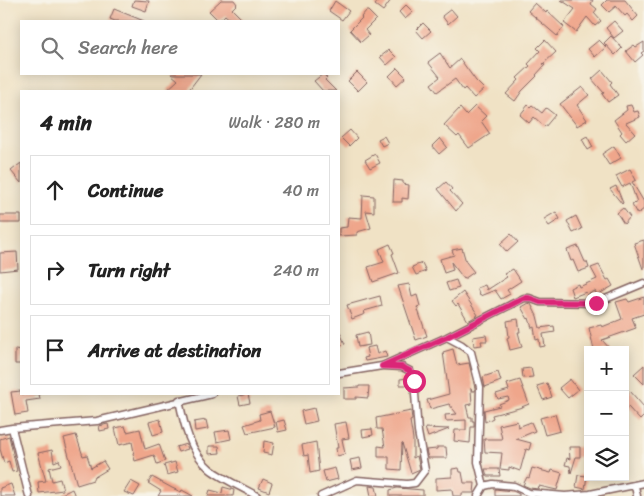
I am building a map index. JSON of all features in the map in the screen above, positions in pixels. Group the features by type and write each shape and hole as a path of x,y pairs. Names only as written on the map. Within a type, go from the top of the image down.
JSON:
{"street":[{"path":"382,366 447,337 524,298 540,302 596,303 644,283"},
{"path":"447,337 471,352 480,387 478,462 484,486"},
{"path":"321,496 357,480 415,483 425,470 418,432 414,381 410,371 402,367 382,366 340,373"},
{"path":"0,430 98,421 179,400 206,395"},
{"path":"179,400 184,425 192,446 210,469 257,496"},
{"path":"12,428 29,496"},
{"path":"478,496 478,493 484,486 494,484 514,486 529,493 565,496 590,494 644,483"},
{"path":"635,486 637,496"}],"building":[{"path":"134,0 149,1 146,11 132,6"},
{"path":"221,0 234,0 237,4 232,9 243,20 231,20 225,15 218,20 209,11"},
{"path":"379,0 391,0 383,11 375,5"},
{"path":"561,0 593,0 591,4 597,9 594,13 601,21 595,26 587,17 576,32 564,23 575,9"},
{"path":"607,0 625,0 638,16 633,21 627,14 625,16 616,6 609,12 602,5"},
{"path":"335,1 349,11 342,20 329,11"},
{"path":"535,3 564,27 557,36 528,11"},
{"path":"406,5 413,12 405,19 399,12"},
{"path":"114,9 142,20 112,20 110,19"},
{"path":"451,9 457,16 448,24 442,16"},
{"path":"366,11 376,19 365,30 369,35 361,42 350,30"},
{"path":"614,21 623,31 614,38 606,28"},
{"path":"423,23 431,31 423,38 416,30"},
{"path":"611,36 622,48 615,55 604,43"},
{"path":"545,40 556,52 543,64 545,65 537,76 515,101 506,94 519,80 517,78 530,66 528,64 540,51 537,48"},
{"path":"599,40 606,47 595,57 588,49"},
{"path":"644,42 644,51 641,53 643,55 635,62 626,51 634,45 636,47"},
{"path":"389,50 396,57 387,65 380,57"},
{"path":"440,53 450,68 460,59 484,89 474,98 465,88 463,90 455,79 437,92 431,84 440,77 428,62"},
{"path":"397,68 406,77 397,85 389,76"},
{"path":"602,70 612,82 610,84 618,95 608,102 602,94 604,93 592,79"},
{"path":"357,72 367,82 358,91 348,81"},
{"path":"172,75 200,75 189,90 167,90 178,80"},
{"path":"324,75 327,78 325,80 335,90 322,90 314,81"},
{"path":"582,87 589,95 577,105 587,120 577,126 560,104"},
{"path":"528,105 530,107 532,105 542,113 546,108 555,115 545,127 534,117 529,123 520,115"},
{"path":"631,105 634,112 638,111 640,117 626,123 635,133 626,141 620,134 622,132 614,120 627,110 626,106"},
{"path":"475,106 486,116 481,121 490,134 469,148 459,135 457,137 444,125 460,108 466,115"},
{"path":"350,130 357,138 349,146 341,138"},
{"path":"384,136 388,143 382,146 378,139"},
{"path":"587,136 593,147 588,150 582,139"},
{"path":"440,138 447,147 439,154 432,146"},
{"path":"614,146 621,158 609,165 602,154"},
{"path":"375,154 380,163 370,168 365,160"},
{"path":"20,164 20,182 11,171"},
{"path":"630,169 636,180 632,182 644,202 644,209 637,214 632,205 637,202 630,183 622,187 616,176"},
{"path":"394,180 403,181 403,184 409,185 408,199 402,198 402,202 393,202"},
{"path":"446,182 452,189 450,191 462,204 456,211 438,189"},
{"path":"616,186 623,203 622,204 610,189"},
{"path":"363,195 374,196 374,212 366,211 371,228 357,232 357,235 340,236 340,228 347,227 348,217 362,218"},
{"path":"623,208 630,217 624,224 617,213"},
{"path":"556,212 560,219 549,226 544,219"},
{"path":"0,215 20,215 20,223 0,223"},
{"path":"576,216 582,229 573,233 567,221"},
{"path":"511,234 518,242 507,252 500,244"},
{"path":"644,240 644,269 643,269 634,243"},
{"path":"390,244 399,273 373,282 368,267 384,262 379,249"},
{"path":"578,246 589,268 578,272 567,250"},
{"path":"462,248 466,262 474,272 464,279 451,262 453,270 444,273 440,259 454,255 452,250"},
{"path":"17,252 18,269 0,271 0,253"},
{"path":"422,263 426,271 416,275 412,267"},
{"path":"599,265 607,280 609,279 613,286 597,295 595,291 587,295 586,292 573,297 570,288 578,284 579,287 597,279 591,268"},
{"path":"513,269 521,281 507,290 510,294 501,299 495,290 480,296 477,288 485,285 487,290 507,277 504,274"},
{"path":"456,280 459,288 449,291 446,283"},
{"path":"409,284 412,297 417,295 420,306 417,307 427,336 416,340 398,286"},
{"path":"463,292 478,315 468,321 458,304 456,306 452,301"},
{"path":"380,296 382,306 364,311 365,314 352,319 347,305"},
{"path":"644,297 644,314 632,318 636,328 602,340 607,346 593,346 589,328 601,325 602,327 622,319 616,302 627,299 629,302"},
{"path":"528,303 531,304 537,316 540,328 554,326 555,332 543,334 545,346 540,347 539,339 536,340 534,327 532,328 529,318 521,307"},
{"path":"518,319 520,332 518,332 522,347 510,350 507,338 509,337 507,321"},
{"path":"340,332 345,344 340,346"},
{"path":"368,332 370,345 358,347 356,335"},
{"path":"486,335 487,341 481,341 482,345 474,346 473,337"},
{"path":"375,346 377,354 385,351 387,357 365,361 364,358 368,357 366,348"},
{"path":"15,349 20,350 20,364 15,364"},
{"path":"453,349 457,365 469,363 475,388 475,391 472,391 471,388 472,404 466,405 469,417 472,417 472,421 474,421 474,427 471,427 470,443 454,441 455,430 466,430 466,420 446,421 445,415 457,414 449,404 430,409 427,400 449,394 443,352"},
{"path":"644,365 644,384 634,374"},
{"path":"531,368 533,377 523,378 522,369"},
{"path":"498,372 501,381 485,387 483,377"},
{"path":"408,378 409,385 400,385 400,379"},
{"path":"570,379 578,390 568,398 559,388"},
{"path":"520,380 529,404 492,415 493,418 485,422 484,410 500,406 499,404 509,400 508,397 498,399 496,394 509,390 507,384"},
{"path":"547,383 552,397 543,400 537,386"},
{"path":"369,386 368,398 344,399 344,388"},
{"path":"20,391 20,395 39,395 40,399 26,401 28,413 15,415 11,392"},
{"path":"629,392 644,407 644,416 640,420 629,408"},
{"path":"248,395 250,403 240,405 238,396"},
{"path":"314,408 317,421 304,424 301,411"},
{"path":"270,411 275,427 247,433 244,425 260,420 259,414"},
{"path":"411,411 413,458 417,456 420,469 411,473 402,443 401,470 389,469 389,457 378,457 378,446 385,447 382,429 377,429 376,418"},
{"path":"555,414 560,431 545,435 540,418"},
{"path":"160,419 163,432 153,435 149,422"},
{"path":"206,420 208,429 195,431 194,422"},
{"path":"284,420 287,430 278,432 276,422"},
{"path":"517,421 518,427 531,422 535,431 516,439 531,443 529,450 526,449 520,471 509,467 509,470 500,469 502,453 485,452 484,439 502,439 499,425"},
{"path":"346,422 349,438 342,439 345,454 337,456 336,448 338,448 334,424"},
{"path":"108,424 109,429 100,431 99,426"},
{"path":"125,426 127,432 140,429 145,449 159,444 165,461 157,464 154,455 135,461 132,442 119,445 115,428"},
{"path":"425,428 449,429 428,437"},
{"path":"372,429 373,435 363,437 362,430"},
{"path":"229,430 231,439 217,442 215,432"},
{"path":"76,435 83,456 87,455 91,468 103,461 108,469 93,478 93,480 77,485 64,438"},
{"path":"9,436 17,471 12,472 9,461 4,463 0,449 0,439"},
{"path":"264,441 274,443 272,455 263,453"},
{"path":"316,442 319,471 310,473 308,455 304,456 302,445"},
{"path":"186,444 188,449 178,452 176,447"},
{"path":"209,446 219,446 220,453 209,454"},
{"path":"437,447 446,447 447,458 428,458 426,450 437,449"},
{"path":"569,447 580,447 580,457 576,457 571,473 570,466 565,465 567,458 570,459"},
{"path":"52,450 54,462 59,460 61,465 49,468 52,481 60,479 63,490 39,493 38,482 46,481 38,453"},
{"path":"360,458 362,468 352,470 350,460"},
{"path":"175,462 178,472 167,475 164,465"},
{"path":"335,468 338,479 326,482 323,471"},
{"path":"459,468 460,472 462,472 464,483 475,483 474,493 462,493 462,496 453,496 452,489 436,490 436,478 452,477 452,469"},
{"path":"532,468 551,473 552,470 562,473 557,490 539,486 538,489 530,488 523,485 527,477 529,478"},
{"path":"485,469 499,469 500,476 487,476"},
{"path":"578,475 584,476 584,481 586,481 585,489 576,487"},
{"path":"152,477 172,488 181,492 182,490 193,496 158,496 161,491 148,483"},
{"path":"263,479 272,483 269,492 259,488"},
{"path":"131,481 140,486 134,496 124,492"},
{"path":"11,484 15,496 0,496 0,488"},
{"path":"369,486 376,487 378,496 371,496"},
{"path":"223,487 234,490 233,496 208,496 210,490 222,493"},
{"path":"397,488 423,490 423,496 390,496 390,490"},
{"path":"72,489 75,496 58,496"},
{"path":"495,489 513,491 519,494 519,496 495,496"}],"route":[{"path":"414,381 410,371 402,367 382,366 447,337 524,298 540,302 596,303"}]}
